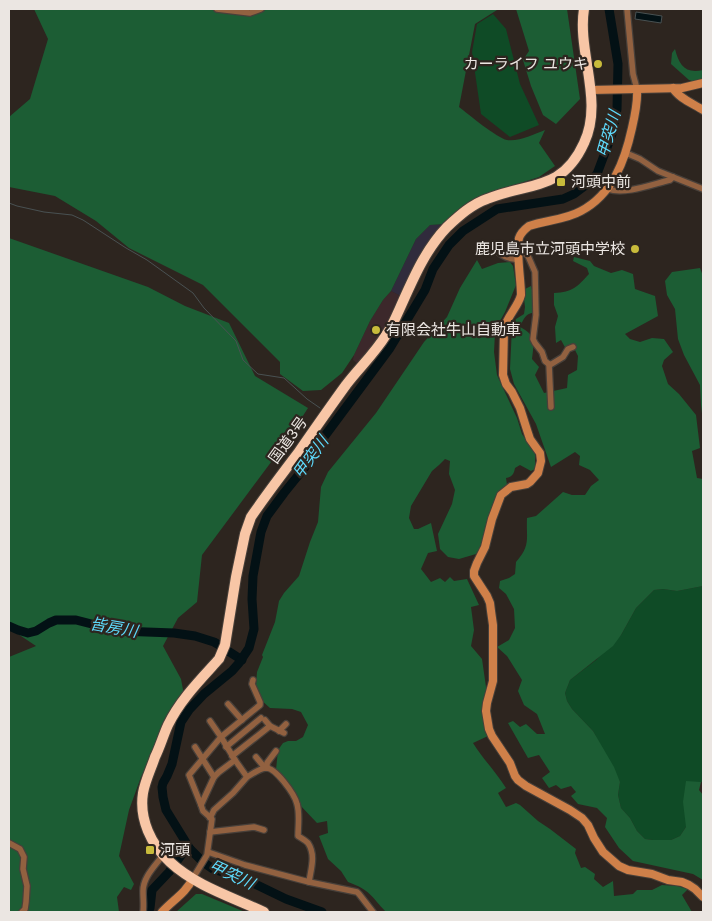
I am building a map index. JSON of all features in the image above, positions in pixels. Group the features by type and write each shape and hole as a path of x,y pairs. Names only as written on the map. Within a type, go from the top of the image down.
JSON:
{"highway":[{"name":"国道3号","path":"264,912 203,884 195,876 171,863 155,845 145,821 142,802 145,784 172,718 187,695 223,652 245,534 251,517 346,385 387,334 430,248 438,237 460,216 479,202 549,181 556,177 576,158 586,141 590,127 591,90 584,31 584,9"}],"street":[{"path":"218,9 250,13 261,9"},
{"path":"627,9 633,74 638,97 635,118 621,166 608,188 593,204 575,214 529,226 520,237 518,249 521,295 504,329 504,375 506,384 520,408 530,439 540,453 541,461 538,473 530,482 511,487 501,495 492,519 485,547 476,564 474,576 488,596 493,625 493,681 486,711 489,729 518,780 582,818 603,852 619,866 628,870 682,882 696,889 703,897"},
{"path":"591,90 682,88 703,83"},
{"path":"672,88 680,96 703,110"},
{"path":"626,153 658,171 703,189"},
{"path":"608,188 613,190 632,190 670,180 673,177"},
{"path":"518,249 528,256 535,272 536,315 533,339 542,352 545,361 549,364 552,407"},
{"path":"497,251 502,256 519,260"},
{"path":"549,364 563,357 568,349 573,347"},
{"path":"162,912 184,893 208,854 212,819 203,811 189,775 221,737 260,705 252,684 253,680"},
{"path":"228,704 242,720"},
{"path":"226,746 263,719 270,726 281,732 286,724"},
{"path":"210,721 247,777"},
{"path":"201,805 214,777 270,726"},
{"path":"195,747 214,777"},
{"path":"266,768 266,763 276,751"},
{"path":"256,757 266,768 270,768 278,775 292,792 297,804 299,815 298,836 309,845 314,860 308,882"},
{"path":"210,818 214,810 247,777 266,768"},
{"path":"210,832 254,828 264,830"},
{"path":"9,843 20,849 24,857 23,869 27,886 25,909 22,912"},
{"path":"208,854 308,882 357,892 373,912"},
{"path":"143,912 143,890 146,879 152,869 171,863"}],"shaded area":[{"path":"636,12 662,16 661,23 635,19"},
{"path":"444,224 401,296 391,291 416,239 430,225"},
{"name":"有限会社牛山自動車","path":"391,291 401,296 383,334 358,364 353,360 354,355 370,321"}],"green space":[{"path":"34,9 497,9 475,24 459,107 490,131 507,140 521,139 545,130 539,143 555,166 539,177 490,193 467,204 445,224 430,225 416,239 391,291 370,321 354,355 342,373 321,390 303,391 280,374 280,362 203,285 129,248 96,221 55,196 9,187 9,117 30,99 48,39"},
{"path":"516,9 567,9 580,99 556,124 543,115 531,86 523,60 529,51"},
{"path":"493,14 506,29 520,84 539,125 510,137 481,114 472,52 477,24"},
{"path":"675,49 684,67 692,71 703,70 703,79 695,82 689,80 671,64 672,53"},
{"path":"9,238 148,287 185,306 229,323 255,376 308,408 286,442 202,555 197,602 178,618 163,646 181,679 184,695 141,777 129,810 119,856 134,884 131,890 124,887 117,897 119,912 9,912 9,657 36,646 9,628"},
{"path":"574,257 590,261 594,266 611,273 622,270 633,274 635,289 655,296 658,316 625,334 630,339 640,342 652,338 664,339 673,352 664,360 662,366 668,384 696,415 700,448 692,451 697,478 703,479 703,586 677,591 654,590 636,608 613,646 570,680 565,693 572,709 593,731 614,767 620,782 618,795 621,808 645,839 671,840 680,836 686,827 683,802 686,781 701,782 699,790 703,795 703,880 693,874 633,861 619,848 605,827 607,818 597,808 578,804 571,796 576,792 571,786 561,789 556,785 549,788 542,778 550,772 539,755 528,758 508,723 513,721 520,727 526,724 537,734 545,734 537,714 524,705 518,691 522,680 507,656 497,647 509,640 515,628 514,609 506,594 499,588 500,581 515,574 516,562 526,546 527,518 536,516 563,492 572,495 585,495 591,486 599,480 590,470 579,465 580,456 575,452 551,467 536,424 514,384 510,369 512,327 516,319 524,314 523,290 531,286 538,312 526,316 520,327 529,333 533,340 532,359 539,367 535,375 544,393 567,388 568,375 577,370 578,356 575,350 567,351 561,340 556,343 555,327 558,316 554,305 554,293 574,288 589,274 587,268 573,261"},
{"path":"477,260 482,269 498,263 510,262 513,266 516,285 505,312 500,321 494,325 494,352 497,375 517,418 522,434 535,453 535,469 531,471 520,465 515,468 511,476 506,478 507,485 498,493 488,518 482,546 476,554 459,559 448,557 440,549 438,534 452,504 455,490 449,474 450,461 445,459 432,471 411,506 409,518 414,529 431,523 437,551 428,553 421,569 431,582 440,578 445,582 450,577 454,581 467,579 479,605 471,607 474,630 471,646 482,659 486,687 496,686 484,715 488,736 473,743 506,788 498,793 506,807 516,803 520,805 576,849 575,853 581,868 585,867 595,874 594,879 603,887 613,881 614,896 633,894 637,890 652,890 662,885 677,886 688,889 682,895 692,912 386,912 366,891 348,882 341,871 328,859 319,836 328,833 327,821 317,823 299,804 276,770 278,750 283,743 296,741 303,737 308,725 301,712 292,709 270,708 260,699 256,685 257,672 275,622 279,601 299,576 318,522 321,487 328,472 376,413 424,342 447,317 460,288"},
{"path":"700,268 703,276 703,422 700,385 678,339 675,309 667,295 665,281 672,272"},
{"path":"703,586 703,782 686,782 686,827 680,836 671,840 645,839 621,808 618,795 620,782 593,731 572,709 565,693 570,680 596,660 621,635 636,608 654,590 677,591"},
{"path":"196,894 202,894 245,912 176,912"}],"waterway":[{"name":"甲突川","path":"322,912 286,899 247,880 213,869 190,849 166,810 162,787 172,764 181,722 204,694 232,671 249,648 254,629 253,576 261,532 267,516 305,467 324,437 390,348 425,290 433,269 449,245 463,231 497,209 563,199 574,194 597,174 612,134 617,109 618,64 609,9"},
{"path":"9,203 44,212 72,215 147,260 193,293 204,308 236,341 243,360 258,374 284,378 320,408"},
{"name":"皆房川","path":"9,626 28,633 36,631 56,620 76,620 119,631 174,633 195,636 221,646"},
{"name":"皆房川","path":"228,651 242,660"},
{"path":"148,912 152,890 169,872 182,854 190,849"}],"place":[{"name":"カーライフ ユウキ","path":"598,64"},
{"name":"河頭中前","path":"561,182"},
{"name":"鹿児島市立河頭中学校","path":"635,249"},
{"name":"有限会社牛山自動車","path":"376,330"},
{"name":"河頭","path":"150,850"}]}
